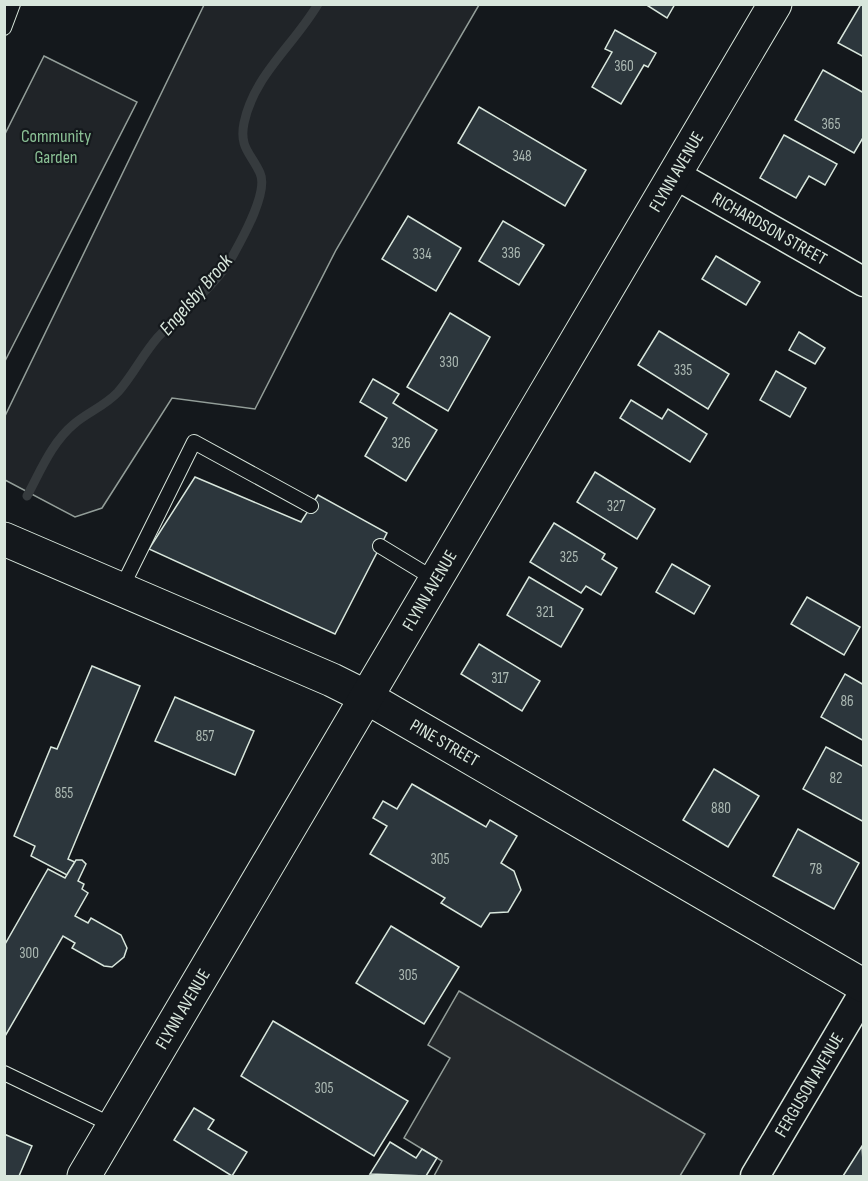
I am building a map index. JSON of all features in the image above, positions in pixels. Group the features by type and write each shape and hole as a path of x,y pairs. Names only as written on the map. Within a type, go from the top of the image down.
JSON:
{"street":[{"name":"FLYNN AVENUE","path":"84,1176 775,4"},
{"name":"RICHARDSON STREET","path":"674,174 864,282"},
{"name":"PINE STREET","path":"4,538 332,680 366,697 864,986"},
{"name":"FERGUSON AVENUE","path":"755,1176 864,992"}],"lane":[{"path":"4,28 13,4"},
{"path":"121,589 194,442 311,506"},
{"path":"380,546 436,580"},
{"path":"4,1073 114,1126"}],"green space":[{"path":"204,5 479,5 336,250 255,409 172,398 102,508 75,517 5,480 5,416"},
{"name":"Community Garden","path":"44,56 137,102 5,361 5,134"}],"shaded area":[{"path":"459,991 705,1134 680,1176 434,1176 442,1161 404,1138 450,1058 428,1045"}],"building":[{"path":"645,4 675,4 667,18"},
{"path":"861,4 864,6 864,57 838,43"},
{"path":"615,30 656,53 648,67 644,65 621,104 592,87 612,52 605,49"},
{"path":"823,70 864,93 864,136 854,153 795,120"},
{"path":"479,107 586,170 565,206 458,143"},
{"path":"784,135 837,164 825,185 809,176 796,198 760,178"},
{"path":"408,216 461,248 436,291 382,259"},
{"path":"503,221 544,245 519,285 479,261"},
{"path":"716,256 760,282 746,305 702,279"},
{"path":"450,313 490,337 448,411 407,387"},
{"path":"659,331 729,374 708,409 638,365"},
{"path":"799,332 825,348 815,364 789,350"},
{"path":"776,371 806,388 790,417 760,400"},
{"path":"373,379 399,394 393,403 437,430 406,481 365,456 387,418 360,402"},
{"path":"631,400 662,419 668,409 707,434 690,462 620,418"},
{"path":"595,472 655,509 637,539 577,502"},
{"path":"195,477 301,522 318,495 387,533 335,634 149,549"},
{"path":"554,523 605,554 602,559 617,568 601,595 586,586 581,593 530,562"},
{"path":"672,564 710,586 694,614 656,592"},
{"path":"529,577 583,609 561,647 507,615"},
{"path":"807,597 860,627 844,655 791,624"},
{"path":"479,644 540,681 522,711 461,674"},
{"path":"92,666 140,686 68,859 75,862 67,875 31,856 35,846 14,836 51,747 57,749"},
{"path":"845,674 864,685 864,741 821,717"},
{"path":"175,697 254,731 235,775 155,741"},
{"path":"826,747 864,767 864,822 803,789"},
{"path":"714,769 759,796 728,847 683,820"},
{"path":"412,784 486,827 490,820 517,836 501,863 514,871 521,890 508,912 490,913 481,927 441,903 445,898 370,854 387,826 373,818 383,801 397,809"},
{"path":"798,829 859,863 834,909 773,876"},
{"path":"76,860 82,860 86,864 78,881 84,884 82,889 88,893 75,916 88,923 91,918 121,935 127,948 124,957 112,967 104,966 72,948 75,943 63,936 4,1038 4,946 48,869 65,878"},
{"path":"391,926 459,967 424,1024 356,983"},
{"path":"273,1021 408,1101 374,1156 241,1076"},
{"path":"194,1108 214,1120 208,1129 247,1152 232,1176 174,1140"},
{"path":"4,1134 32,1146 19,1176 4,1176"},
{"path":"390,1142 416,1158 422,1149 437,1158 426,1176 370,1174"},
{"path":"862,1146 864,1176 843,1176"}],"waterway":[{"name":"Engelsby Brook","path":"27,496 59,439 79,420 118,392 158,337 207,289 232,257 253,215 261,192 260,173 243,139 244,123 249,106 265,75 318,4"}]}
